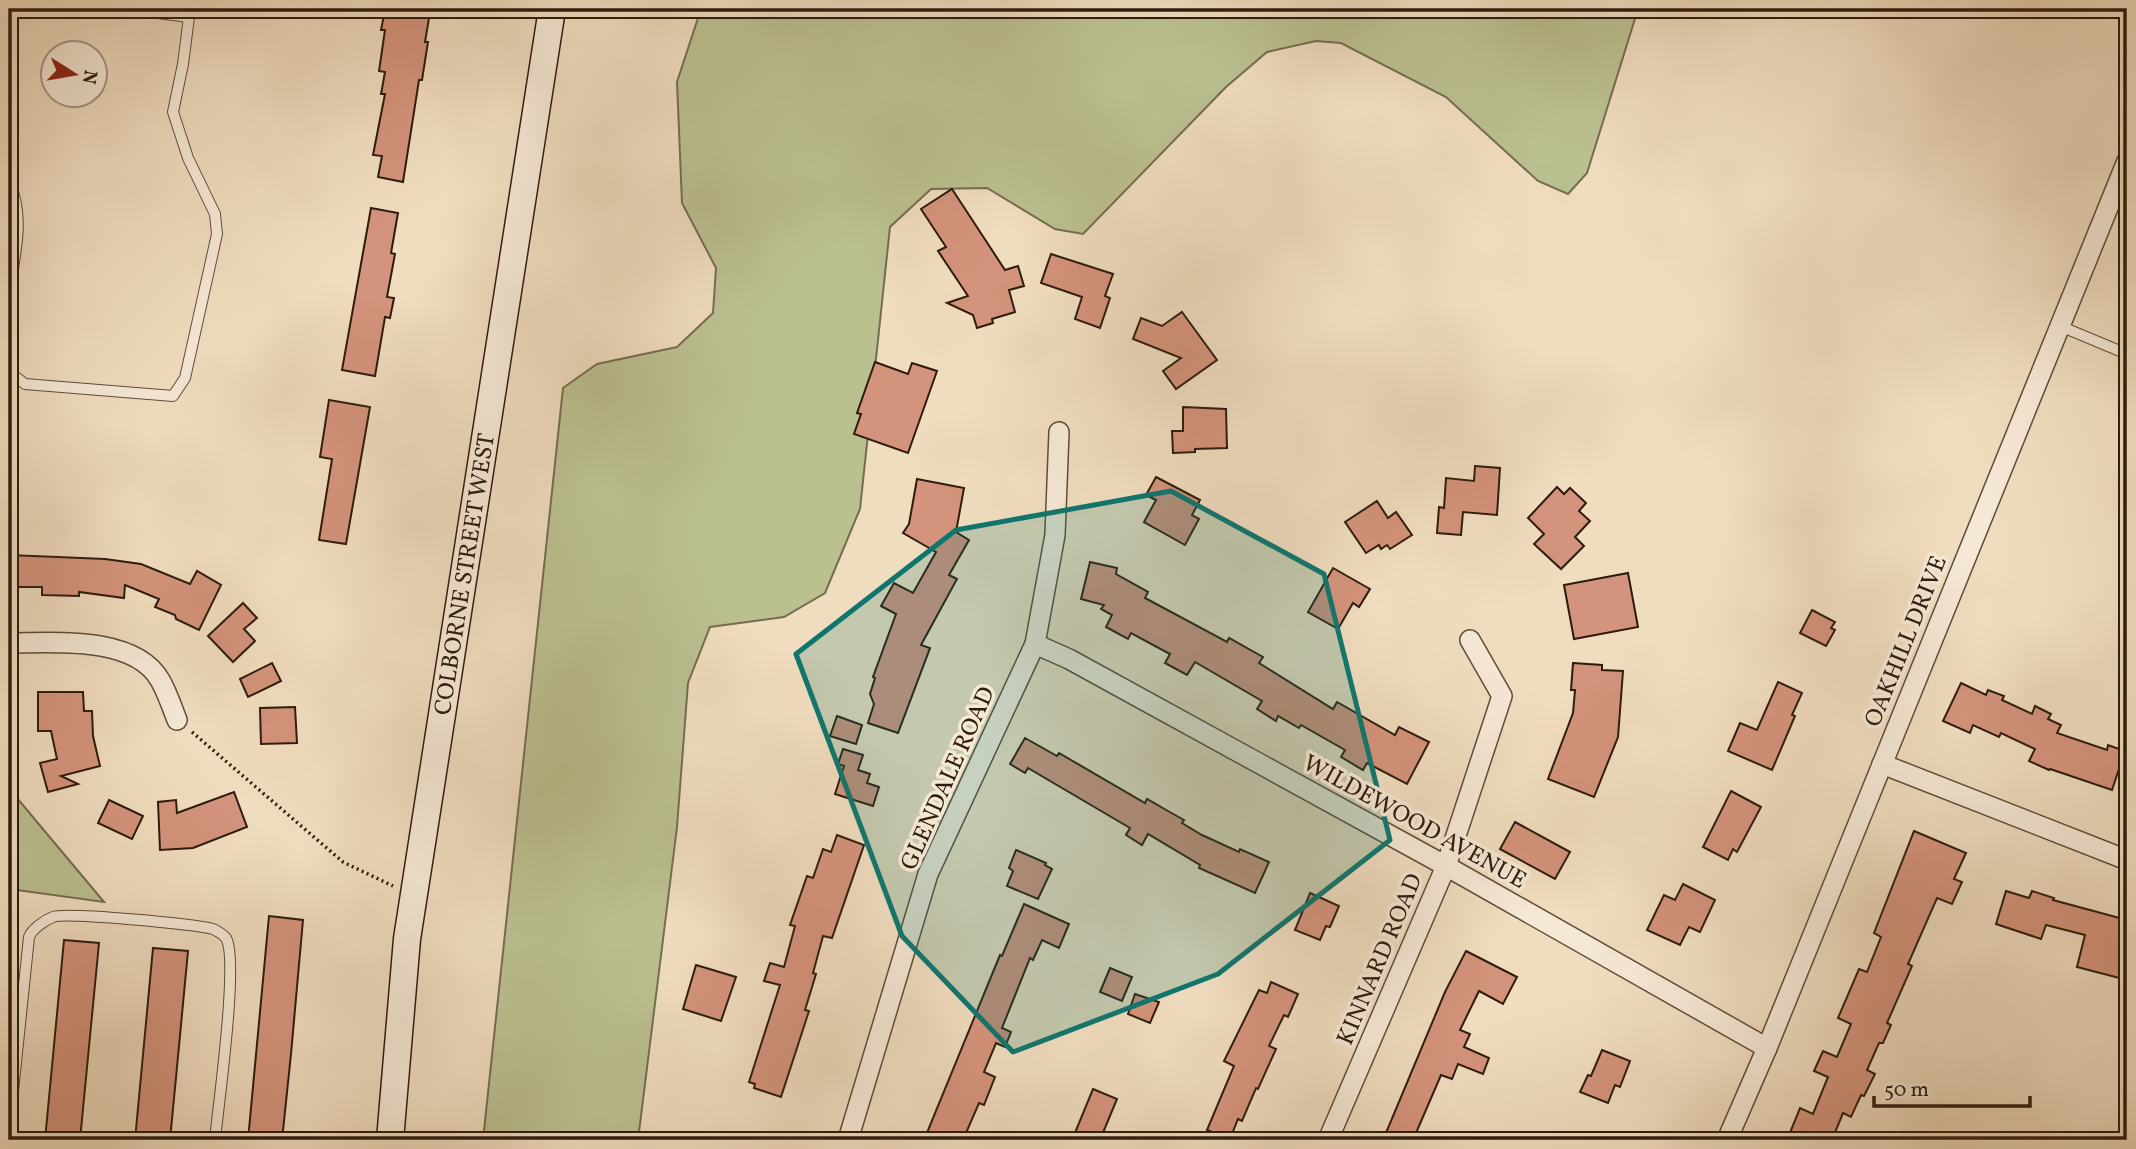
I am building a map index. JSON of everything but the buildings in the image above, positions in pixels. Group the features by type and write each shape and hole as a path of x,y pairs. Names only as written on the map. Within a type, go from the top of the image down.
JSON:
{"main road":[{"name":"COLBORNE STREET WEST","path":"390,1140 407,939 552,9"}],"street":[{"name":"OAKHILL DRIVE","path":"1727,1140 1767,1048 2127,160"},
{"name":"GLENDALE ROAD","path":"848,1140 928,874 1035,644 1055,535 1059,432"},
{"name":"KINNARD ROAD","path":"1328,1140 1446,866 1502,696 1470,640"},
{"path":"9,643 103,646 130,655 149,667 160,679 177,720"},
{"name":"WILDEWOOD AVENUE","path":"1035,644 1069,659 1446,866 1767,1048"},
{"path":"1882,764 2127,860"}],"lane":[{"path":"9,372 25,384 173,396 185,378 217,234 215,214 188,158 173,113 190,13 127,9"},
{"path":"9,182 14,192 19,219 9,294"},
{"path":"2060,326 2127,354"},
{"path":"9,1130 29,937 31,932 54,916 75,915 196,926 216,930 226,937 230,951 231,982 215,1140"}],"path":[{"path":"177,720 343,862 414,895"}],"highlighted area":[{"path":"1171,491 1324,574 1390,840 1218,974 1013,1052 902,936 796,654 956,530"}],"green space":[{"path":"701,9 1638,9 1587,173 1568,194 1538,181 1446,97 1341,43 1316,41 1267,52 1226,87 1083,234 1055,229 987,188 931,189 890,227 860,509 825,593 784,617 710,627 688,683 677,827 638,1140 483,1140 563,388 597,364 677,347 713,313 716,268 682,203 677,82"},
{"path":"9,792 12,792 104,902 9,889"}]}
